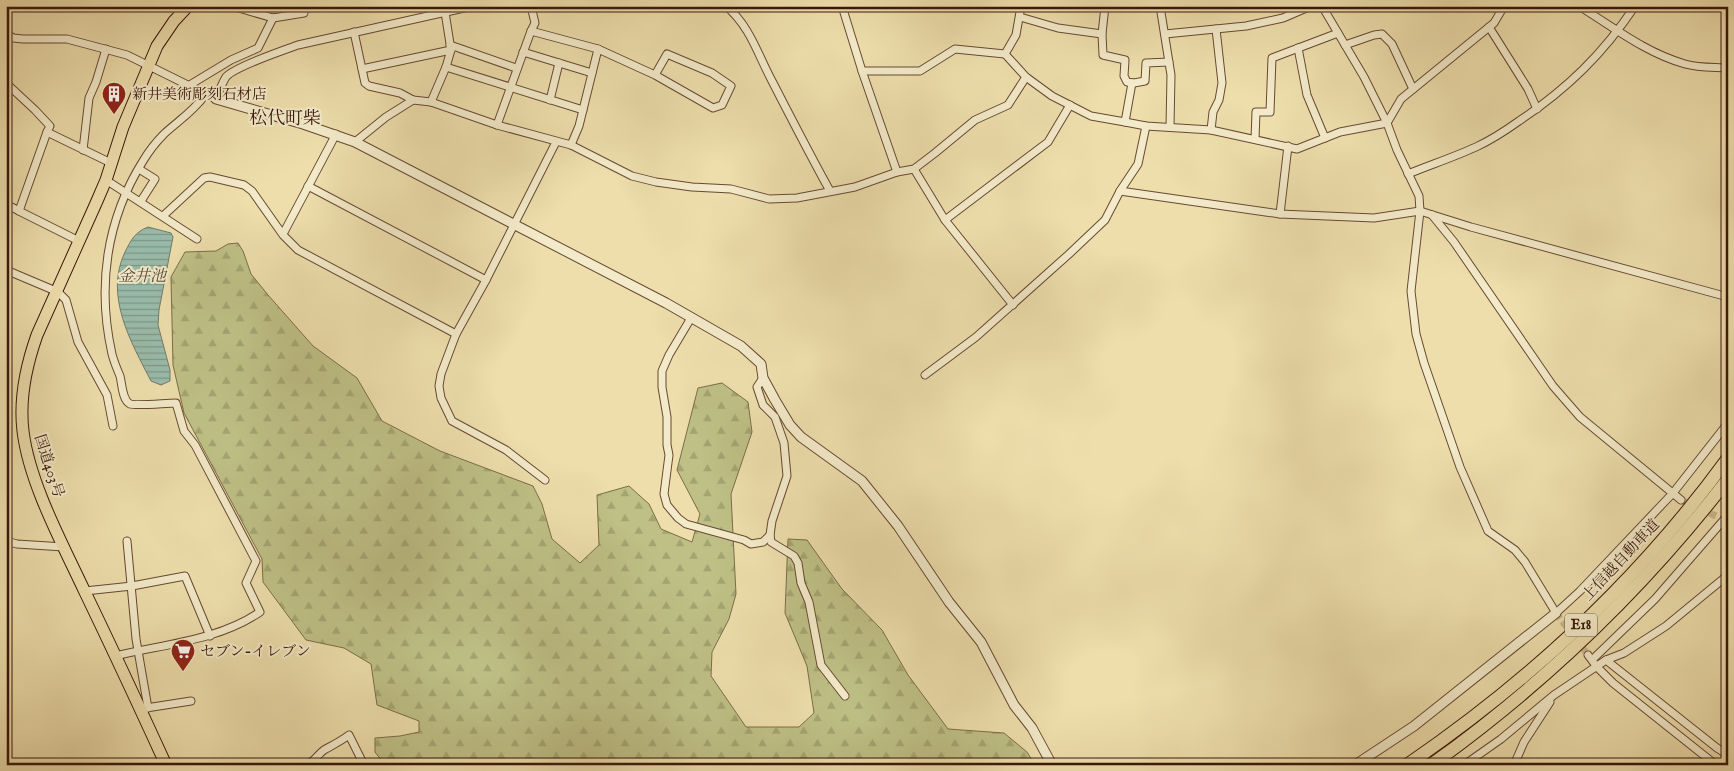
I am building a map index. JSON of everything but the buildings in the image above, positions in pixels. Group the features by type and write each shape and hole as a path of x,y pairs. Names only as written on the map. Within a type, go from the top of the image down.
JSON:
{"highway":[{"name":"国道403号","path":"166,765 144,709 115,656 64,547 31,468 23,431 22,406 24,379 29,356 106,180 123,126 165,32 188,6"},
{"name":"上信越自動車道","path":"1407,765 1497,699 1587,619 1618,589 1673,528 1728,458"},
{"name":"上信越自動車道","path":"1431,765 1504,710 1596,628 1653,569 1728,479"}],"street":[{"path":"232,6 273,18 304,13 303,8 317,6"},
{"path":"216,99 226,77 237,70 298,45 473,6"},
{"path":"497,125 516,68 535,23 531,6"},
{"path":"726,6 736,15 749,33 830,191"},
{"path":"842,6 897,172"},
{"path":"1005,54 1016,35 1020,17 1020,6"},
{"path":"1105,6 1102,34 1103,55 1125,60 1124,76 1127,82 1145,81 1146,63 1169,62"},
{"path":"1160,6 1171,75 1170,127"},
{"path":"1165,34 1246,26 1283,18 1311,6"},
{"path":"1322,6 1364,76 1419,196 1420,211 1411,291 1418,342 1460,467 1488,531 1515,550 1525,562 1556,613"},
{"path":"862,70 920,71 954,49 1005,54 1026,77 1052,96 1090,116 1146,126 1211,130 1297,149 1340,132 1387,123 1401,98 1494,23 1504,6"},
{"path":"1579,6 1642,47 1668,58 1687,65 1728,68"},
{"path":"1408,174 1476,147 1495,137 1537,108 1564,88 1588,65 1619,31 1636,6"},
{"path":"431,102 446,67 450,47 445,12"},
{"path":"1020,17 1058,28 1102,34"},
{"path":"188,86 230,60 258,48 273,18"},
{"path":"1489,27 1528,89 1537,108"},
{"path":"1211,130 1213,112 1219,100 1222,83 1216,29"},
{"path":"531,31 598,49 655,75 714,108 722,105 731,86 712,73 667,54 655,75"},
{"path":"354,32 365,83 368,86 400,93 413,100 431,102 497,125 571,145 632,176 656,182 692,187 731,189 769,199 797,198 855,187 897,172 914,169 975,120 1008,105 1026,77"},
{"path":"6,33 13,38 23,40 67,38 127,55 205,95 336,134 355,142 666,303 741,346 761,364 764,378 790,425 800,437 862,481 898,526 949,602 981,642 1014,705 1032,728 1052,765"},
{"path":"1255,139 1256,112 1270,112 1272,58 1338,33"},
{"path":"1345,45 1382,34 1392,44 1413,89"},
{"path":"362,69 450,47 516,68"},
{"path":"1298,48 1307,95 1325,138"},
{"path":"83,150 89,98 98,78 106,49"},
{"path":"571,145 583,110 598,49"},
{"path":"523,52 592,73"},
{"path":"550,100 559,63"},
{"path":"446,67 583,110"},
{"path":"6,83 50,126 19,212"},
{"path":"1125,122 1132,83"},
{"path":"115,656 216,635 247,621 260,612 246,583 256,562 195,445 184,430 176,403 132,404 126,399 110,342 106,308 105,276 110,237 120,209 139,168 156,143 196,107 205,95"},
{"path":"355,142 386,117 413,100"},
{"path":"945,220 1048,142 1070,105"},
{"path":"925,375 976,337 1105,220 1120,191 1138,164 1146,126"},
{"path":"47,132 111,163"},
{"path":"282,234 336,134"},
{"path":"545,480 506,450 452,421 440,398 439,386 441,374 456,334 486,280 556,142"},
{"path":"1280,214 1288,146"},
{"path":"139,168 155,179 141,202"},
{"path":"914,169 945,220 1013,305"},
{"path":"163,216 204,178 210,177 244,185 252,190 282,234 298,250 456,334"},
{"path":"106,180 128,192 197,239"},
{"path":"308,186 486,280"},
{"path":"1120,191 1280,214 1374,218 1420,211 1471,227 1728,297"},
{"path":"6,204 79,241"},
{"path":"1432,214 1454,242 1553,386 1580,418 1681,500"},
{"path":"6,270 58,292 66,300 78,342 107,395 113,426"},
{"path":"691,318 669,355 662,371 669,455 664,494 667,505 686,524 744,540 751,544 763,542 770,535"},
{"path":"764,378 757,387 762,405 775,417 784,443 787,476 772,520 771,542 794,556 798,563 801,583 809,602 822,665 845,696"},
{"path":"1355,765 1414,726 1580,592 1673,493 1728,423"},
{"path":"1716,516 1727,516"},
{"path":"1716,765 1613,682 1597,667 1591,657 1655,599 1727,516"},
{"path":"6,541 16,544 64,547"},
{"path":"126,541 144,709 191,702"},
{"path":"1464,765 1501,739 1554,695 1606,660 1624,653 1666,626 1728,575"},
{"path":"85,591 132,586 185,576 210,636"},
{"path":"1606,660 1710,743 1728,755"},
{"path":"1514,765 1524,742 1554,695"},
{"path":"309,764 322,751 349,735 364,765"}],"green space":[{"path":"238,243 243,251 251,274 313,346 357,378 382,421 440,451 533,486 542,504 552,539 580,563 599,545 597,495 629,486 649,504 661,529 692,542 700,514 677,470 698,388 722,383 748,402 752,432 731,494 736,594 729,619 712,652 711,676 746,727 799,727 814,713 807,666 785,613 788,539 807,540 842,589 882,630 908,675 948,729 1004,733 1027,752 1035,765 385,765 375,752 375,738 419,732 419,721 377,705 371,664 344,648 306,640 263,582 262,559 184,413 173,365 171,277 185,252 216,251 228,244"}],"water":[{"name":"金井池","path":"148,227 171,233 173,237 159,310 158,325 170,370 170,381 161,385 151,381 128,335 119,302 117,285 119,269 129,244 140,231"}],"tunnel":[{"path":"1681,500 1716,516"},
{"path":"1556,613 1588,655"}],"place":[{"name":"新井美術彫刻石材店","path":"114,115"},
{"name":"セブン-イレブン","path":"183,672"}],"district":[{"name":"松代町柴","path":"285,119"}]}
